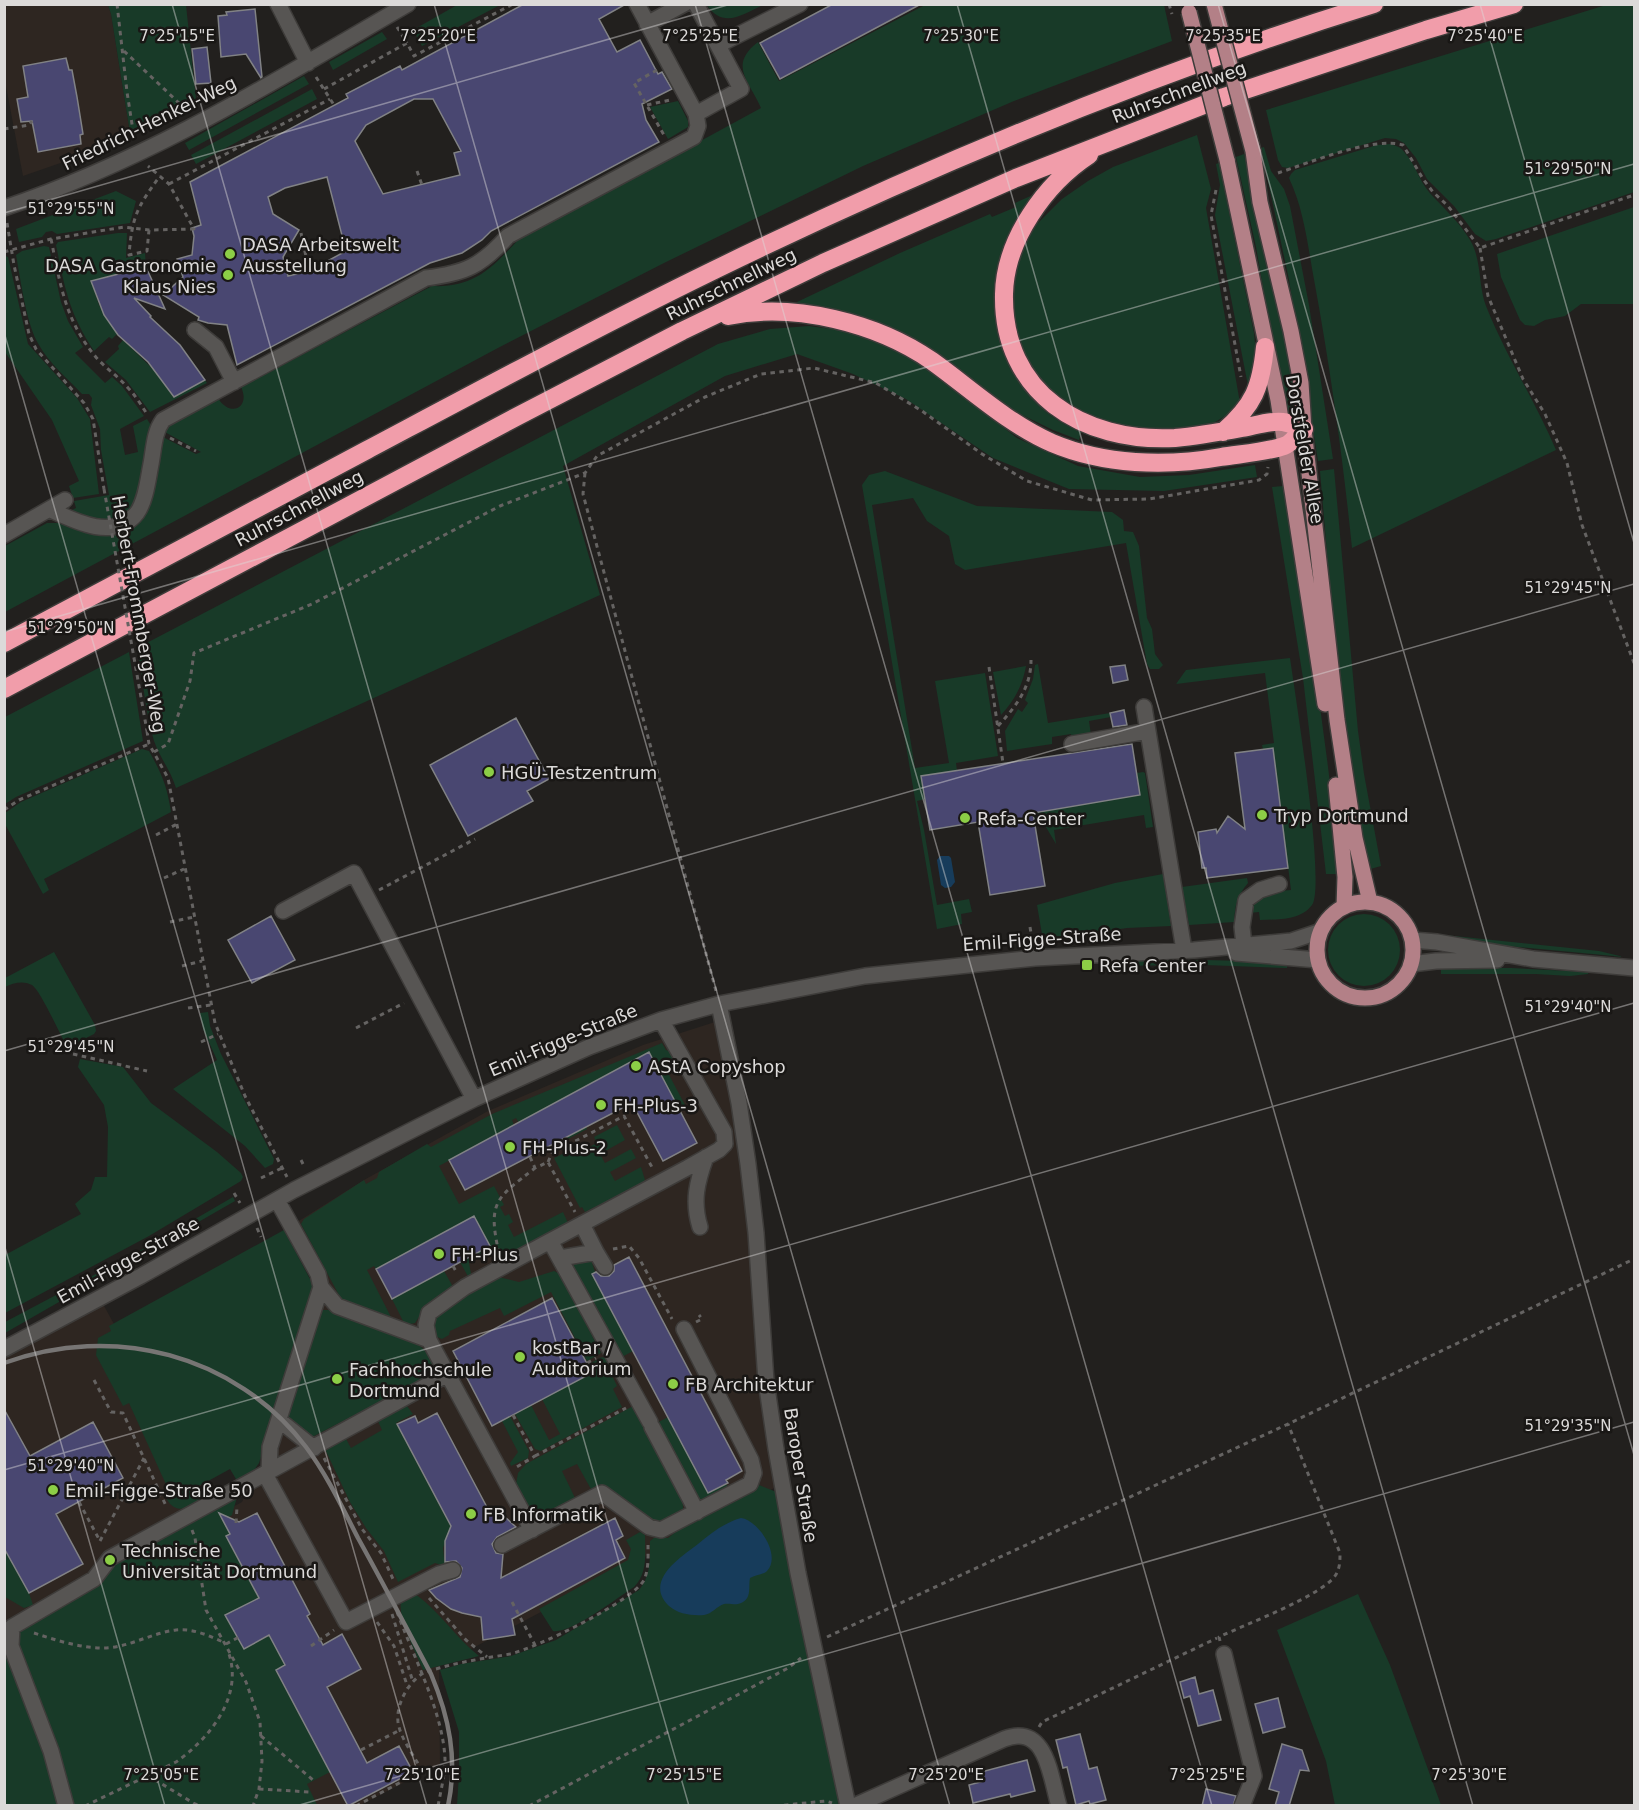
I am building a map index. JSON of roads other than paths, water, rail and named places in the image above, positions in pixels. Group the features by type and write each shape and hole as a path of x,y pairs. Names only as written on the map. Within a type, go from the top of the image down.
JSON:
{"highway":[{"path":"1268,39 1306,20 1329,4"},
{"name":"Ruhrschnellweg","path":"4,643 517,371 760,248 1002,141 1171,74 1374,4"},
{"name":"Ruhrschnellweg","path":"4,688 487,432 823,263 937,212 1122,136 1260,84 1514,4"},
{"path":"682,332 721,317 765,312 828,318 867,328 908,346 930,360 1024,429 1052,443 1084,454 1151,463 1198,461 1286,446 1304,429 1281,422 1172,438 1119,435 1091,427 1062,412 1044,398 1021,368 1006,330 1004,281 1009,258 1019,236 1044,198 1069,171 1082,160 1122,136"},
{"path":"1223,432 1238,418 1257,392 1263,369 1265,347"}],"main road":[{"name":"Dorstfelder Allee","path":"1215,4 1253,151 1260,202 1301,383 1304,429 1337,720 1355,838 1370,902"},
{"name":"Dorstfelder Allee","path":"1188,8 1227,160 1286,446 1332,749 1345,877 1344,907"},
{"path":"1321,931 1317,946 1321,970 1333,986 1340,991 1356,997 1370,998 1387,993 1399,984 1411,964 1413,954 1409,931 1397,914 1388,908 1370,902 1344,907"},
{"name":"Emil-Figge-Straße","path":"1321,931 1330,918 1344,907"}],"street":[{"path":"278,4 308,63"},
{"name":"Friedrich-Henkel-Weg","path":"4,208 62,188 194,126 408,4"},
{"path":"51,510 78,523 98,528 125,524 137,512 146,490 157,428 163,420 426,278 450,275 471,268 493,253 508,236 694,137 698,126 696,114 637,4"},
{"path":"647,24 684,4"},
{"path":"696,4 741,89 696,114"},
{"path":"718,45 800,4"},
{"path":"195,330 216,347 234,382"},
{"path":"4,535 65,500"},
{"path":"1144,707 1153,736 1189,950"},
{"path":"1072,744 1153,736"},
{"path":"283,911 354,873 474,1099"},
{"path":"1244,945 1242,927 1246,900 1260,890 1279,884"},
{"name":"Emil-Figge-Straße","path":"4,1349 276,1200 474,1099 589,1047 662,1020 719,1004 854,978 945,966 1035,958 1189,950 1291,941 1321,931"},
{"path":"1412,940 1437,942 1533,959 1635,968"},
{"name":"Emil-Figge-Straße","path":"1189,950 1318,960"},
{"path":"1411,964 1436,961 1533,959"},
{"name":"Baroper Straße","path":"719,1004 739,1103 748,1164 756,1233 766,1381 776,1449 798,1573 848,1806"},
{"path":"532,1530 429,1340 426,1325 429,1313 465,1287 719,1150 725,1144 724,1132 662,1020"},
{"path":"700,1227 695,1212 695,1197 706,1157"},
{"path":"276,1200 318,1274 321,1287 337,1306 429,1340"},
{"path":"582,1224 605,1267"},
{"path":"550,1241 698,1512"},
{"path":"560,1258 596,1252"},
{"path":"321,1287 270,1447 267,1473 346,1622 453,1570"},
{"path":"502,1545 602,1493 649,1527 661,1530 750,1484 754,1473 751,1460 685,1325"},
{"path":"66,1806 51,1751 11,1646 12,1624 94,1579 110,1558 448,1374"},
{"path":"279,1420 315,1447"},
{"path":"1224,1654 1254,1776 1242,1806"},
{"path":"854,1806 1017,1735 1032,1739 1043,1752 1059,1806"}],"water":[{"path":"940,856 951,858 955,882 951,887 945,888 941,885 937,860"},
{"path":"741,1518 748,1520 761,1531 772,1556 767,1571 750,1578 746,1600 738,1604 724,1604 704,1615 685,1614 669,1606 662,1597 660,1588 667,1570 713,1532"}],"railway":[{"path":"4,1363 45,1351 87,1346 129,1347 169,1355 208,1369 244,1389 277,1415 314,1458 431,1674 443,1706 450,1738 452,1772 448,1806"}],"place":[{"name":"DASA Arbeitswelt Ausstellung","path":"230,254"},
{"name":"DASA Gastronomie Klaus Nies","path":"228,275"},
{"name":"HGÜ-Testzentrum","path":"489,772"},
{"name":"Tryp Dortmund","path":"1262,815"},
{"name":"Refa-Center","path":"965,818"},
{"name":"Refa Center","path":"1087,965"},
{"name":"AStA Copyshop","path":"636,1066"},
{"name":"FH-Plus-3","path":"601,1105"},
{"name":"FH-Plus-2","path":"510,1147"},
{"name":"FH-Plus","path":"439,1254"},
{"name":"kostBar / Auditorium","path":"520,1357"},
{"name":"Fachhochschule Dortmund","path":"337,1379"},
{"name":"FB Architektur","path":"673,1384"},
{"name":"Emil-Figge-Straße 50","path":"53,1490"},
{"name":"FB Informatik","path":"471,1514"},
{"name":"Technische Universität Dortmund","path":"110,1560"}]}
